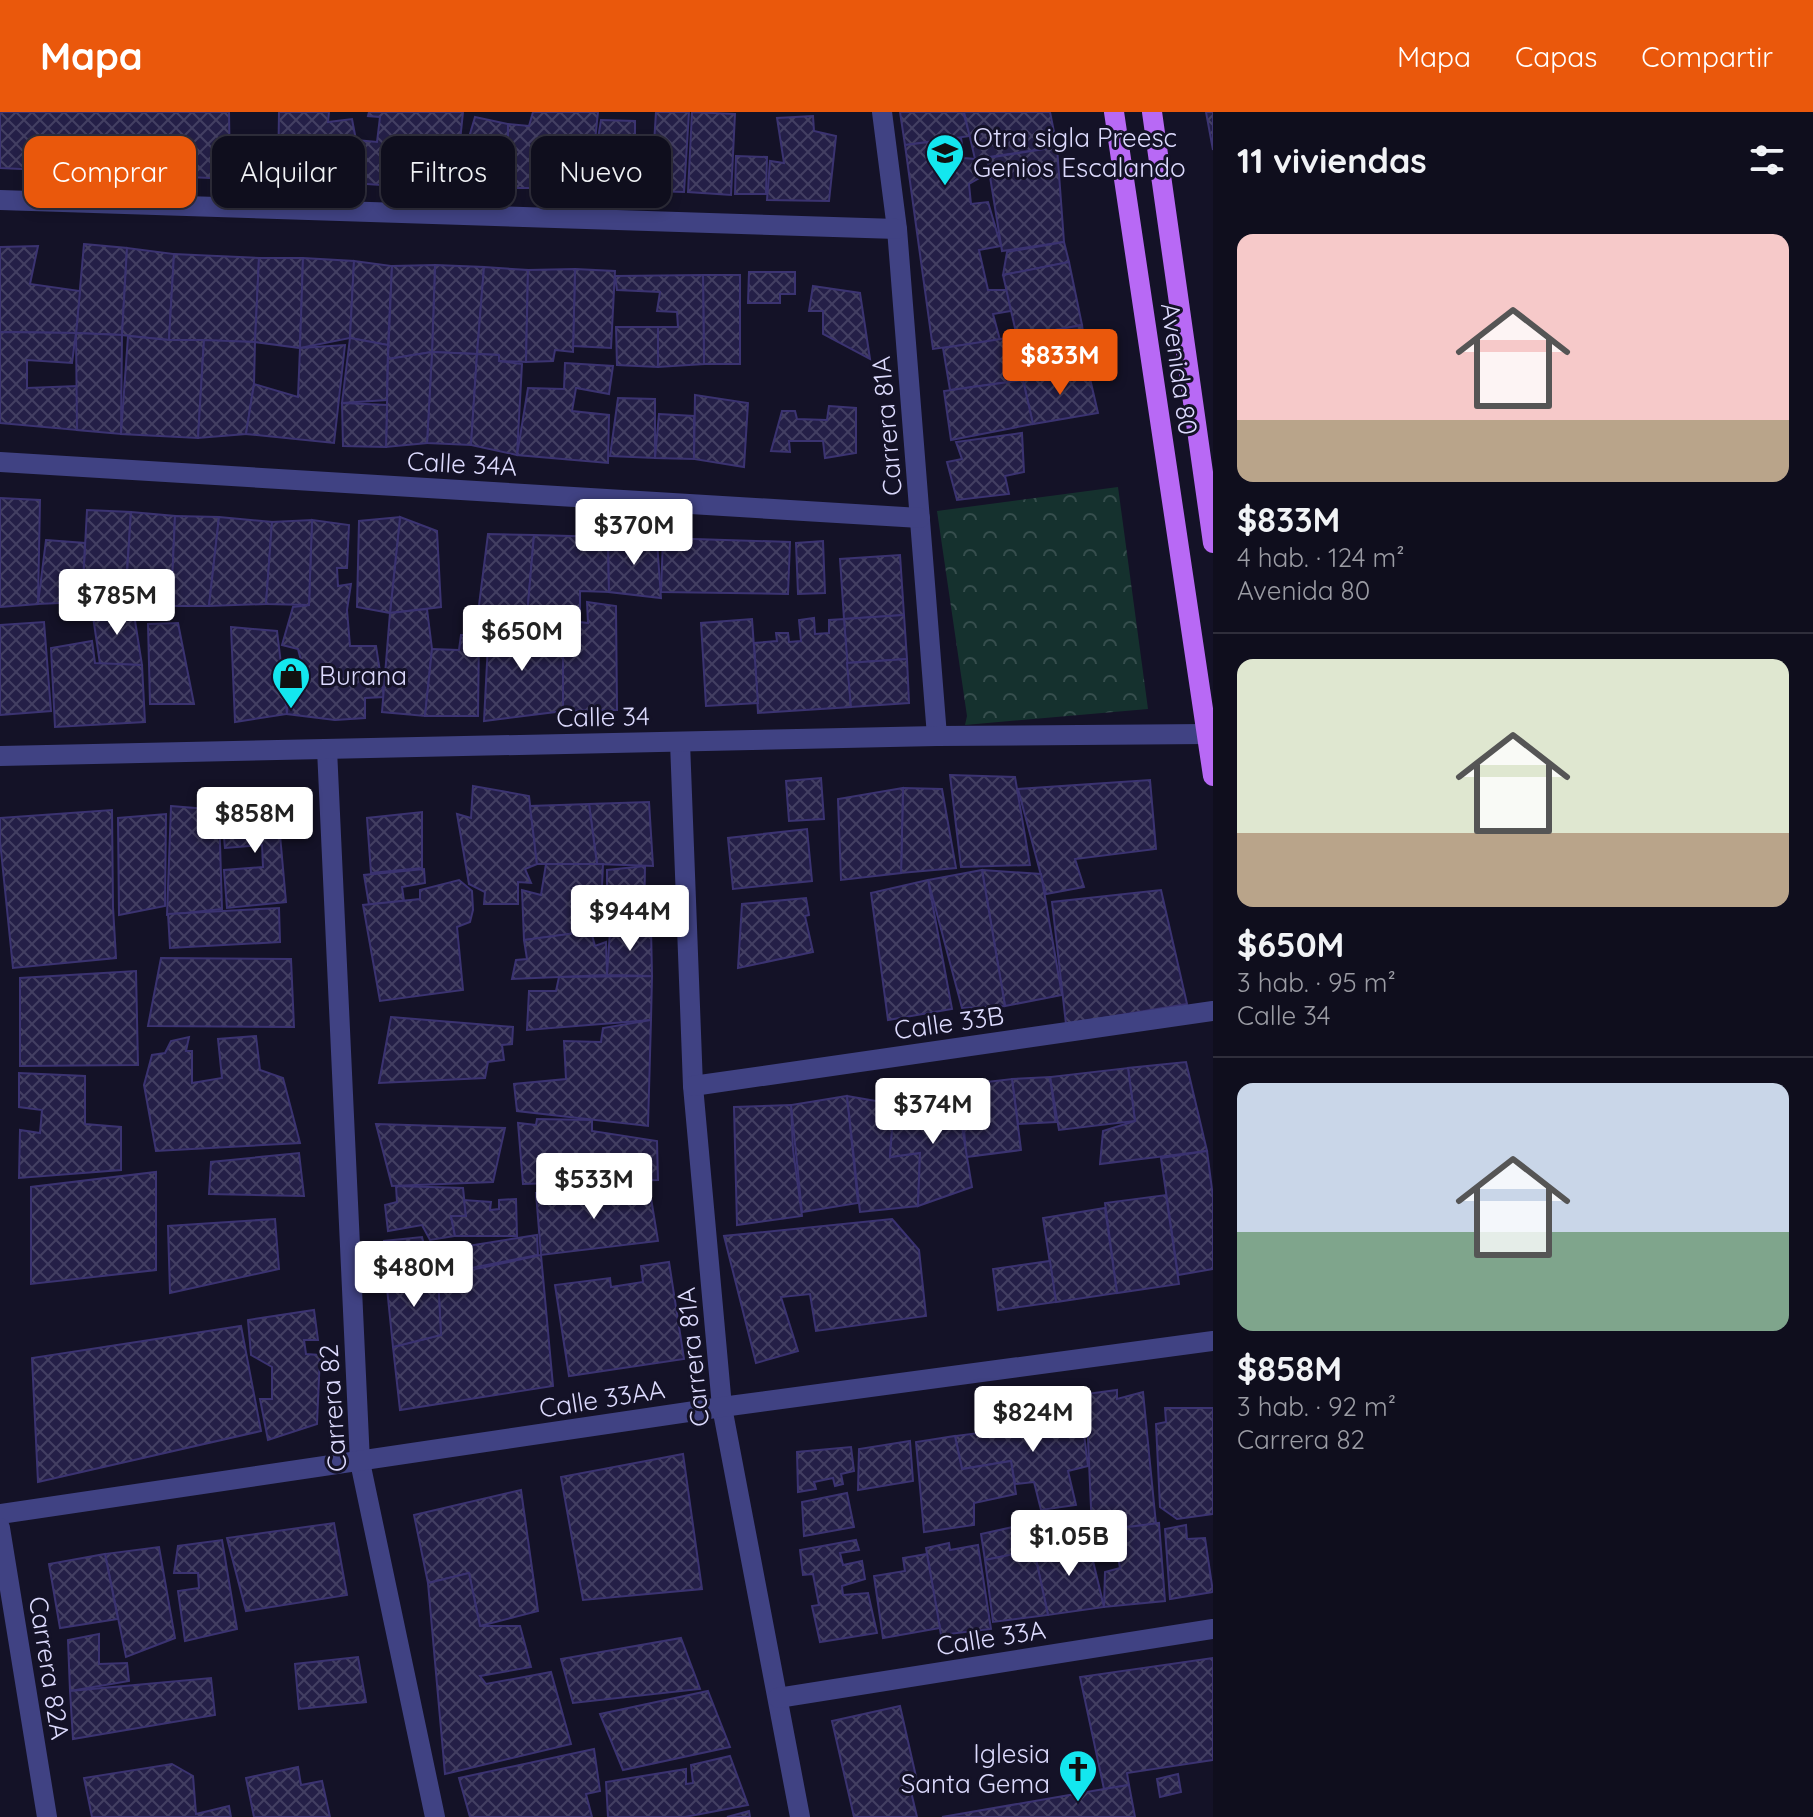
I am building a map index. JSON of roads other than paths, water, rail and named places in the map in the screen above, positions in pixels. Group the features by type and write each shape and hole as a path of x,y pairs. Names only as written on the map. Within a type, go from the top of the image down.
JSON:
{"main road":[{"name":"Avenida 80","path":"1114,112 1213,776"},
{"name":"Avenida 80","path":"1152,112 1213,543"}],"street":[{"name":"Carrera 81A","path":"882,112 897,229 937,736"},
{"path":"0,200 897,229"},
{"name":"Calle 34A","path":"0,462 920,518"},
{"name":"Calle 34","path":"0,756 937,736 1207,734"},
{"name":"Carrera 81A","path":"680,742 693,1086 722,1407 800,1817"},
{"name":"Carrera 82","path":"327,749 360,1462 435,1817"},
{"name":"Calle 33B","path":"693,1086 1213,1011"},
{"name":"Calle 33AA","path":"0,1514 722,1407 1213,1341"},
{"name":"Carrera 82A","path":"0,1528 47,1817"},
{"name":"Calle 33A","path":"778,1698 1213,1629"}],"place":[{"name":"Otra sigla Preesc Genios Escalando","path":"945,187"},
{"name":"Burana","path":"291,710"},
{"name":"Iglesia Santa Gema","path":"1078,1803"}]}
